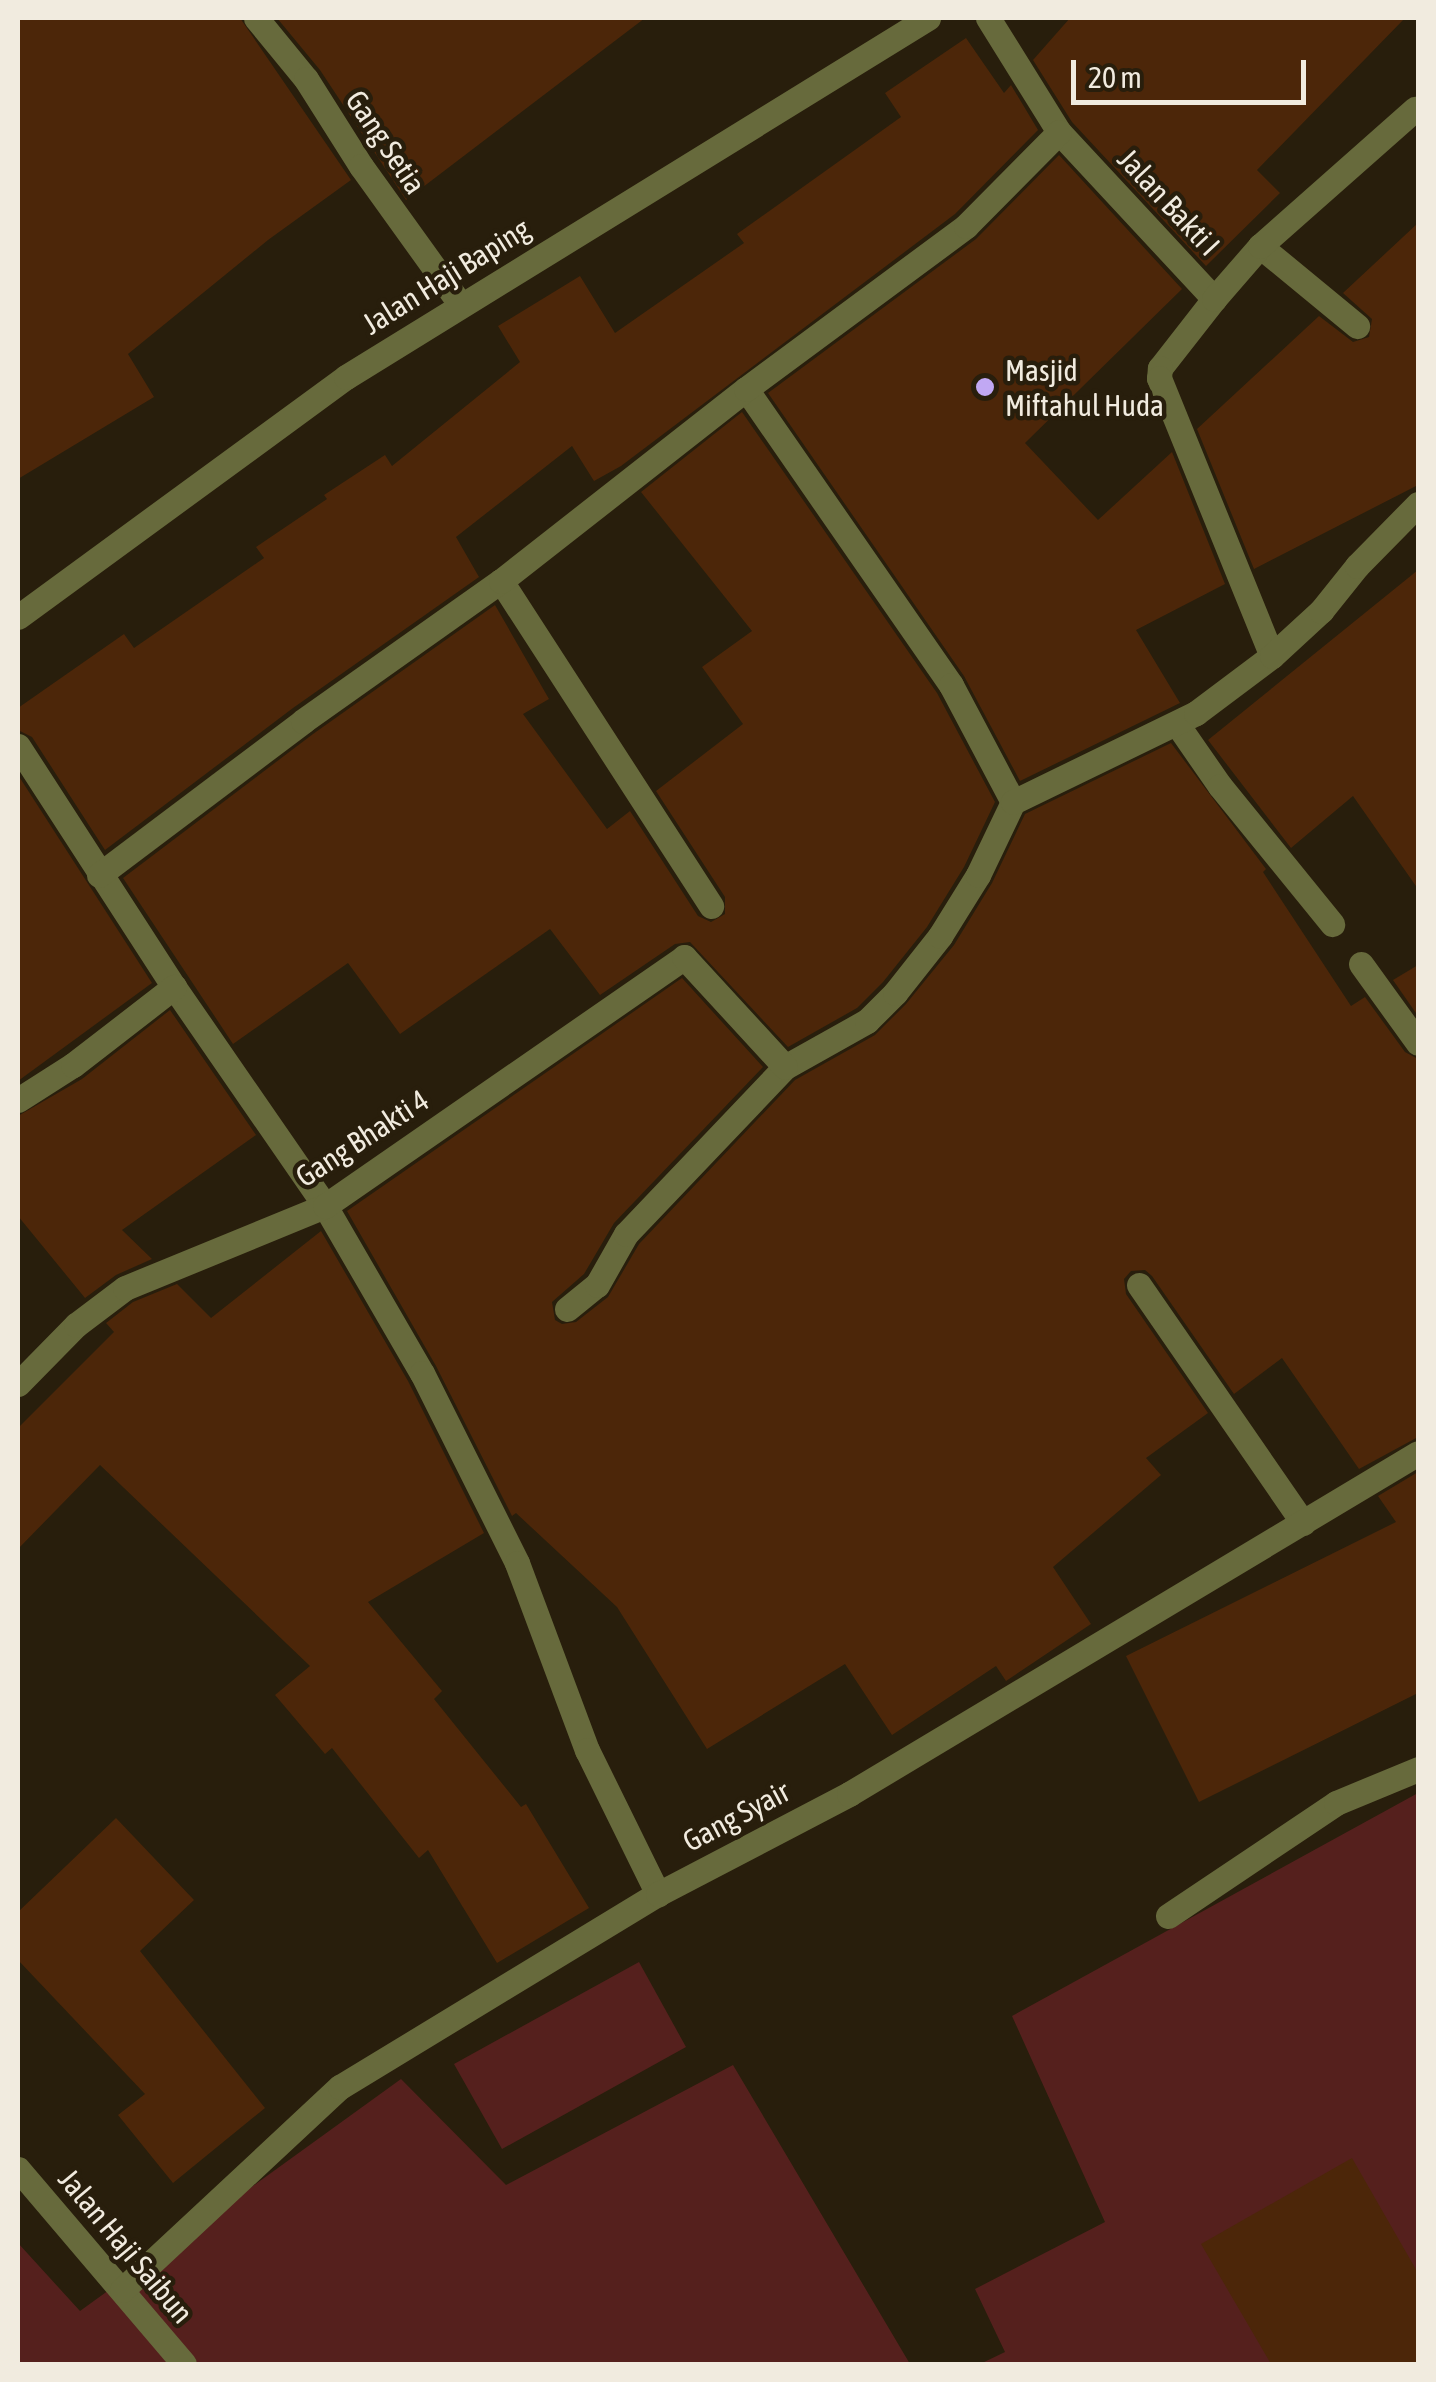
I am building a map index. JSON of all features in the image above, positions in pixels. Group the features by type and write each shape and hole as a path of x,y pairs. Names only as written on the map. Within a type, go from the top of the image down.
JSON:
{"street":[{"name":"Gang Setia","path":"256,18 306,79 361,166 460,304"},
{"name":"Jalan Haji Baping","path":"18,618 346,376 928,18"},
{"name":"Jalan Bakti I","path":"988,18 1059,132 1214,300 1160,368 1159,378 1272,656"},
{"path":"1214,300 1260,246 1415,109"},
{"path":"99,874 303,721 501,581 746,390 966,226 1059,132"},
{"path":"1260,246 1357,326"},
{"path":"746,390 952,684 1013,802"},
{"path":"567,1309 596,1285 626,1234 785,1067 868,1021 895,994 950,920 1013,802 1177,724 1272,656 1321,611 1356,566 1418,504"},
{"path":"501,581 711,906"},
{"path":"1177,724 1229,797 1332,924"},
{"path":"18,746 174,987 324,1206 422,1373 517,1563 587,1750 658,1894"},
{"name":"Gang Bhakti 4","path":"18,1384 76,1325 125,1288 324,1206 684,956 785,1067"},
{"path":"1361,964 1418,1043"},
{"path":"18,1100 73,1065 174,987"},
{"path":"1140,1286 1303,1523"},
{"name":"Gang Syair","path":"122,2290 340,2088 658,1894 848,1794 1418,1453"},
{"path":"1168,1916 1336,1803 1418,1769"},
{"name":"Jalan Haji Saibun","path":"18,2169 184,2364"}],"shaded area":[{"path":"1418,1793 1418,2364 980,2364 1005,2352 975,2289 1105,2222 1012,2016"},
{"path":"639,1962 686,2047 502,2149 454,2064"},
{"path":"733,2065 910,2364 18,2364 18,2243 80,2311 401,2079 506,2185"}],"building":[{"path":"18,18 240,18 351,180 268,240 128,354 154,397 18,479"},
{"path":"277,18 645,18 406,200 320,70"},
{"path":"1070,18 1405,18 1257,170 1280,193 1206,266 1072,122 1033,60"},
{"path":"966,38 1004,93 1011,85 1038,130 955,214 621,466 594,481 572,446 456,537 479,577 293,708 105,850 32,737 18,730 18,708 124,634 134,648 264,558 256,547 385,455 392,466 520,362 498,326 580,276 615,333 744,243 737,234 901,117 885,93"},
{"path":"1059,155 1182,289 1025,443 1098,520 1172,452 1225,584 1136,630 1180,703 1020,781 964,676 768,393 976,239"},
{"path":"1418,223 1418,485 1254,569 1197,429 1319,316 1353,342 1369,337 1372,319 1343,293"},
{"path":"742,412 937,693 995,802 964,867 927,927 883,982 857,1008 788,1047 690,942 675,944 600,995 550,929 400,1034 348,963 233,1044 123,878 313,734 495,605 549,699 523,714 607,829 630,811 698,916 711,922 725,914 725,897 656,791 743,724 702,667 752,631 641,492"},
{"path":"1418,570 1418,889 1353,796 1291,848 1208,740"},
{"path":"1171,743 1266,869 1263,872 1351,1006 1365,997 1405,1052 1418,1059 1418,1437 1359,1469 1282,1358 1234,1394 1152,1276 1145,1270 1131,1271 1124,1279 1126,1294 1208,1413 1146,1458 1161,1475 1053,1567 1091,1624 1006,1681 996,1666 892,1735 845,1664 707,1749 617,1607 516,1513 512,1516 436,1366 347,1211 682,978 763,1067 614,1223 584,1274 552,1302 555,1320 562,1324 576,1322 608,1297 639,1244 795,1080 875,1035 906,1004 954,945 992,883 1025,814"},
{"path":"18,775 152,983 18,1081"},
{"path":"1418,965 1418,1016 1393,980"},
{"path":"170,1010 256,1135 122,1230 152,1259 116,1275 85,1298 18,1216 18,1116 82,1079"},
{"path":"321,1231 408,1381 484,1533 368,1602 442,1691 434,1699 521,1807 526,1804 589,1908 497,1963 428,1850 419,1858 332,1748 325,1754 275,1695 310,1666 100,1465 18,1549 18,1428 114,1332 106,1323 133,1302 177,1284 211,1318"},
{"path":"1418,1472 1418,1693 1199,1802 1126,1656 1396,1522 1378,1496"},
{"path":"116,1818 194,1900 140,1951 265,2108 173,2183 118,2115 145,2094 18,1960 18,1912"},
{"path":"1352,2158 1418,2273 1418,2364 1271,2364 1201,2244"}],"place":[{"name":"Masjid Miftahul Huda","path":"985,387"}]}
